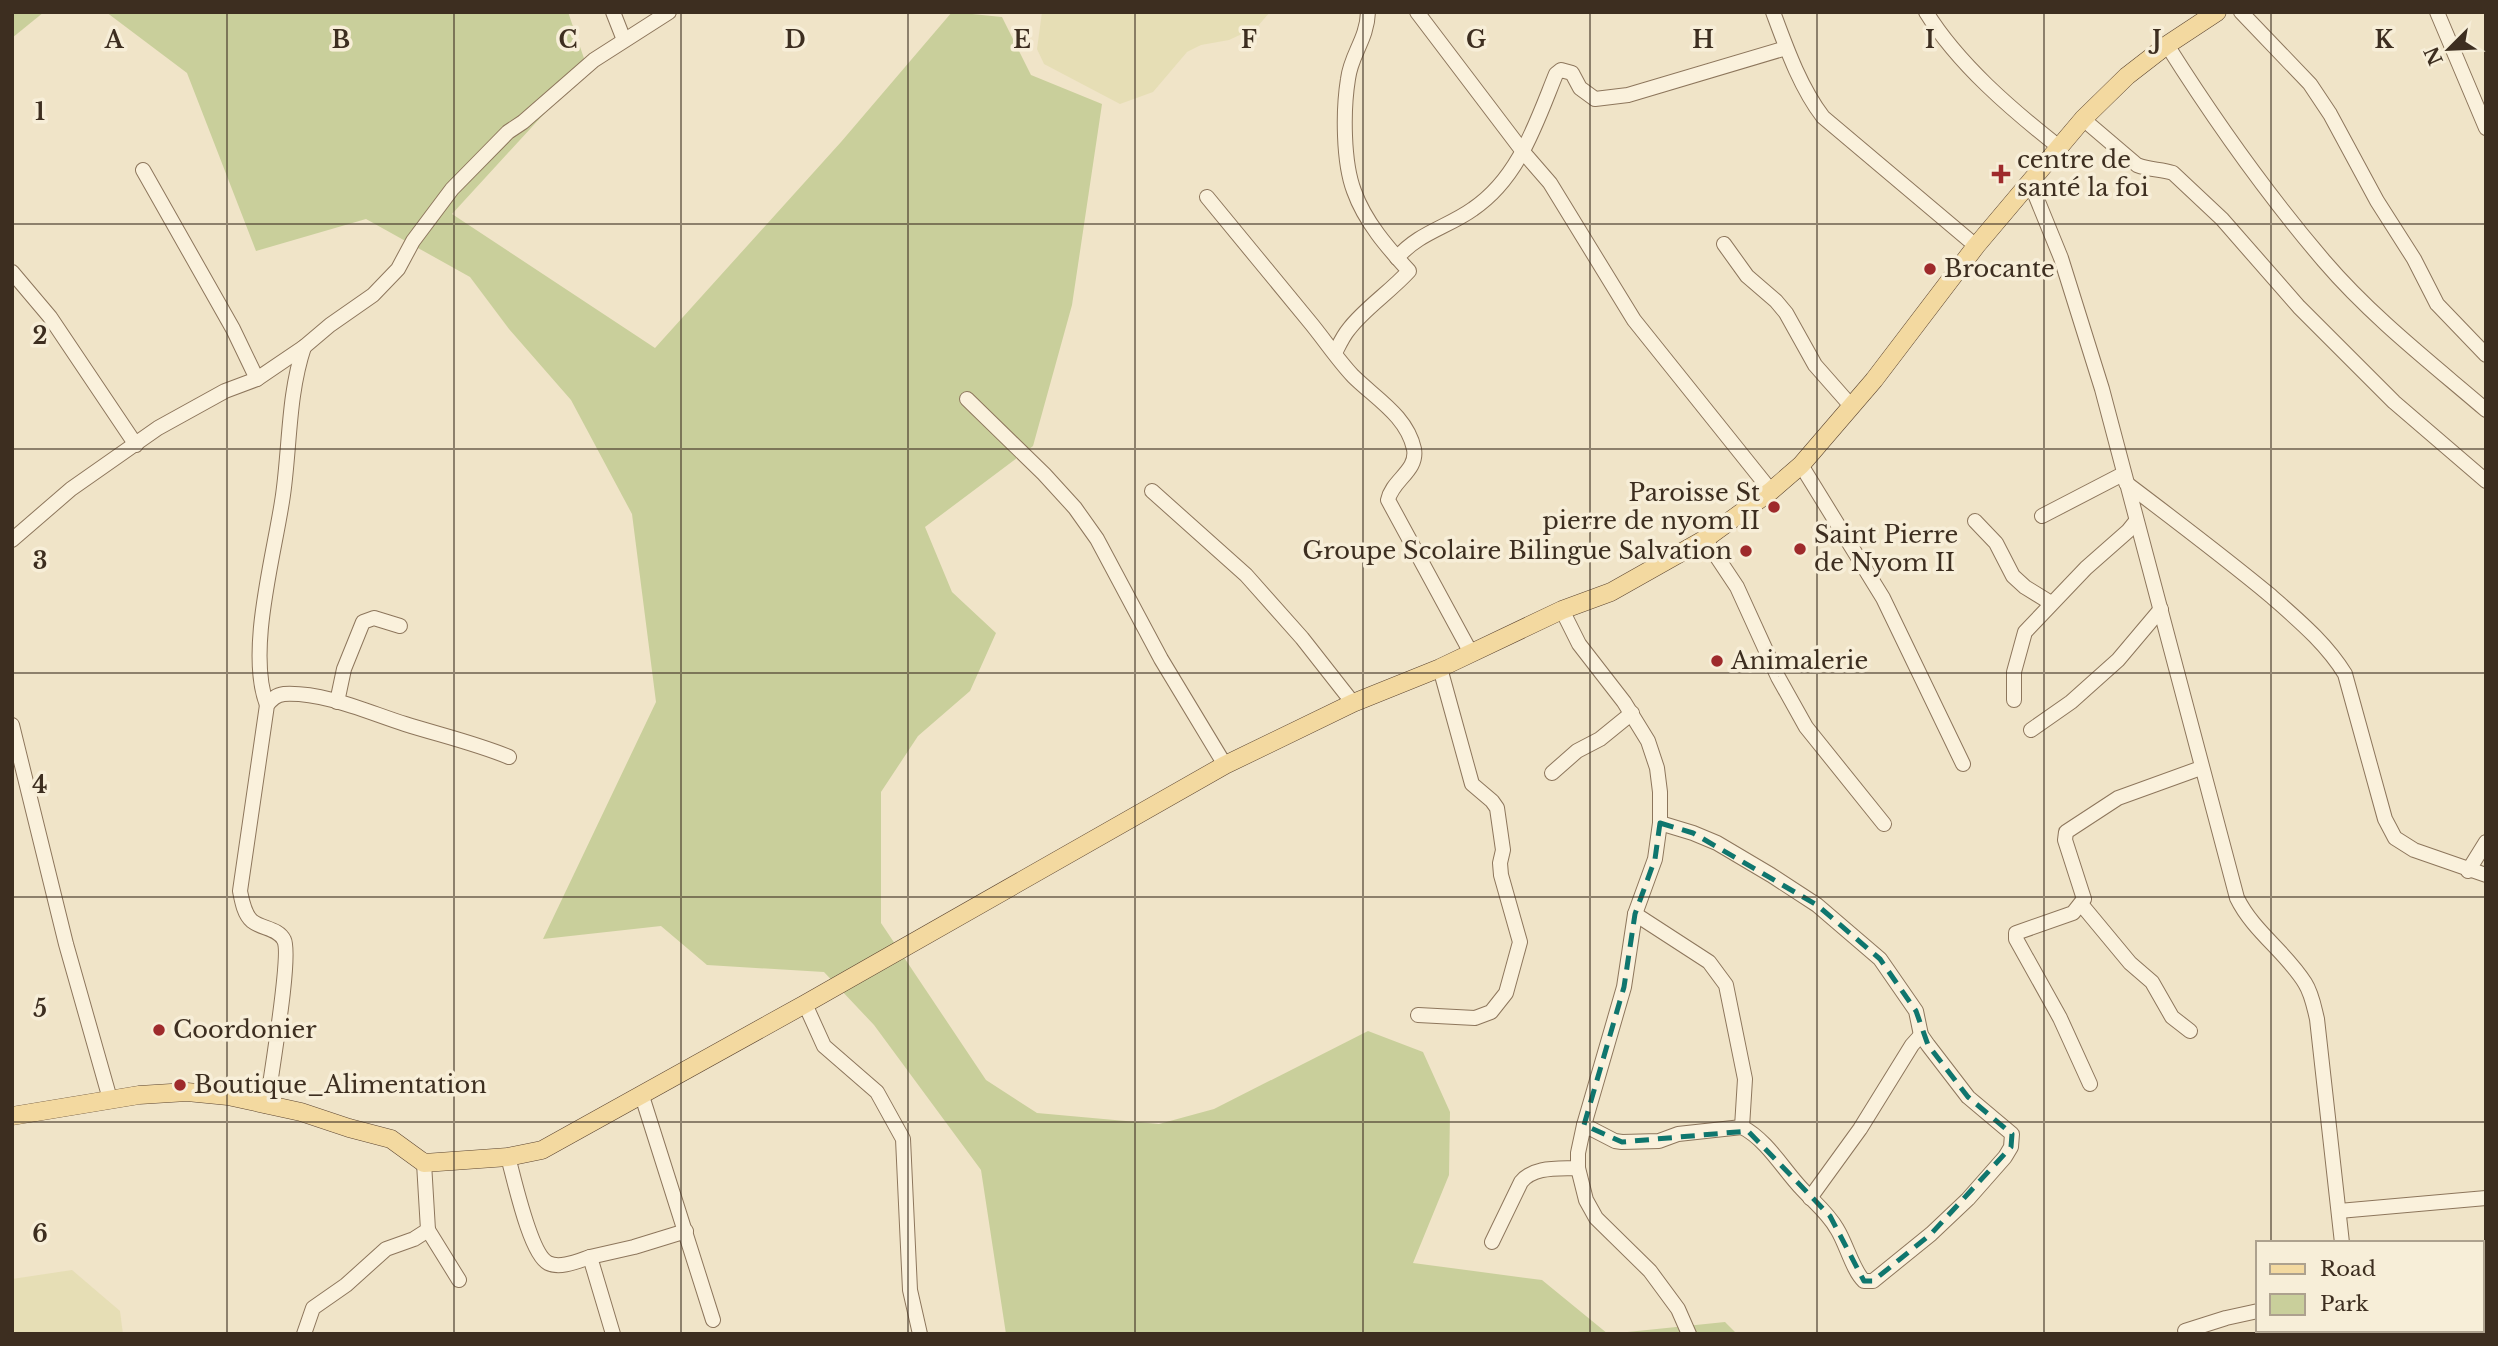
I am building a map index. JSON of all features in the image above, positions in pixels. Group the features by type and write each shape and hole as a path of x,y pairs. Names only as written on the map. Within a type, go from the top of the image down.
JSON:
{"main road":[{"path":"12,1116 139,1095 187,1092 228,1096 301,1112 391,1139 424,1163 508,1157 542,1150 806,1004 1225,765 1353,703 1440,668 1562,610 1611,592 1705,539 1771,491 1801,465 1852,407 1976,246 2083,119 2127,76 2217,12"}],"street":[{"path":"613,12 624,40"},
{"path":"12,540 71,489 158,428 225,391 257,379 373,295 398,269 414,241 452,189 508,132 594,60 669,12"},
{"path":"1335,353 1349,329 1409,271 1386,246 1353,191 1348,160 1348,78 1365,35 1368,12"},
{"path":"1417,12 1524,153 1550,183 1634,320 1771,491"},
{"path":"1773,12 1787,48 1823,117 1976,246"},
{"path":"1926,12 1942,38 1963,62 2033,127 2059,147"},
{"path":"2241,12 2310,84 2330,114 2377,201 2414,259 2437,304 2486,355"},
{"path":"2437,12 2486,128"},
{"path":"2167,45 2226,138 2326,263 2383,321 2486,410"},
{"path":"1397,258 1413,242 1482,203 1503,181 1524,153 1556,74 1561,70 1572,73 1580,88 1595,99 1628,95 1787,48"},
{"path":"2083,119 2137,165 2147,170 2173,173 2222,219 2299,307 2394,402 2486,481"},
{"path":"143,170 227,318 257,379"},
{"path":"2031,182 2061,258 2102,389 2236,898 2251,921 2305,984 2313,1000 2318,1019 2342,1241"},
{"path":"1207,197 1353,375 1394,412 1407,431 1414,449 1414,459 1411,468 1390,493 1388,500 1471,653"},
{"path":"1724,244 1747,276 1786,313 1815,365 1852,407"},
{"path":"12,272 50,317 136,445"},
{"path":"267,705 261,691 258,670 262,629 283,494 293,385 304,347"},
{"path":"967,399 1045,474 1075,508 1097,539 1161,659 1225,765"},
{"path":"1801,465 1883,598 1963,764"},
{"path":"2042,516 2124,479"},
{"path":"2124,479 2242,572 2317,638 2344,674 2385,819 2395,838 2414,850 2468,871 2486,875"},
{"path":"1152,491 1247,575 1302,638 1353,703"},
{"path":"1975,521 1996,543 2013,576 2051,603"},
{"path":"2014,700 2014,678 2025,632 2051,603 2136,521"},
{"path":"1705,539 1737,587 1778,677 1806,727 1884,824"},
{"path":"1562,610 1579,644 1632,713 1648,741 1657,768 1660,823 1655,859 1636,914 1624,987 1584,1125 1578,1168 1586,1200 1596,1218 1650,1271 1678,1310 1689,1334"},
{"path":"2031,730 2071,702 2118,660 2161,610"},
{"path":"337,702 344,669 363,622 374,618 400,626"},
{"path":"1418,1015 1475,1018 1491,1012 1506,993 1520,942 1501,875 1503,850 1497,808 1472,784 1440,668"},
{"path":"267,1106 283,990 286,943 280,934 251,920 240,891 267,705 273,698 283,694 337,702 446,734 509,757"},
{"path":"1552,773 1577,751 1600,739 1632,713"},
{"path":"12,725 66,944 110,1099"},
{"path":"2090,1084 2060,1018 2015,936 2019,930 2073,913 2084,899 2065,841 2066,832 2118,798 2201,768"},
{"path":"1584,1125 1615,1142 1659,1141 1678,1134 1742,1128 1759,1140 1810,1198 1830,1216 1860,1277 1868,1282 1877,1278 1946,1220 2005,1157 2011,1147 2012,1134 1968,1097 1921,1035 1916,1011 1886,965 1817,905 1771,874 1717,843 1660,823"},
{"path":"2468,871 2486,842"},
{"path":"2081,904 2130,963 2152,982 2172,1017 2190,1031"},
{"path":"1636,914 1709,962 1726,985 1744,1069 1742,1128"},
{"path":"806,1004 824,1046 877,1092 903,1139 909,1290 920,1334"},
{"path":"1810,1198 1860,1129 1912,1045 1921,1035"},
{"path":"642,1096 713,1320"},
{"path":"508,1157 532,1240 539,1255 547,1263 559,1265 634,1247 686,1230"},
{"path":"424,1163 428,1230 459,1280"},
{"path":"1492,1242 1521,1182 1528,1174 1540,1170 1578,1168"},
{"path":"2339,1211 2486,1198"},
{"path":"304,1334 313,1308 346,1285 386,1249 414,1239 428,1230"},
{"path":"590,1257 614,1334"},
{"path":"2185,1331 2256,1312"}],"highlighted area":[{"path":"1660,823 1693,833 1817,905 1880,959 1916,1011 1928,1045 1968,1097 2012,1134 2011,1147 1931,1234 1873,1281 1864,1281 1830,1216 1748,1131 1622,1142 1584,1125 1624,987 1635,914 1655,859"}],"shaded area":[{"path":"1042,12 1270,12 1257,27 1229,40 1201,45 1187,52 1153,92 1120,104 1044,64 1037,49"},
{"path":"72,1270 120,1311 123,1334 12,1334 12,1279"}],"green space":[{"path":"12,12 44,12 12,38"},
{"path":"106,12 568,12 587,67 452,214 655,348 841,142 952,12 1002,17 1031,75 1102,104 1072,305 1033,446 925,527 952,592 996,633 970,691 918,736 881,792 881,923 986,1080 1037,1113 1159,1124 1214,1109 1368,1031 1423,1052 1450,1112 1449,1175 1413,1263 1542,1280 1608,1334 1006,1334 981,1170 874,1025 824,972 707,965 661,926 543,939 656,702 632,514 571,400 509,329 470,277 366,219 256,251 187,73"},
{"path":"1725,1322 1737,1334 1608,1334"}],"place":[{"name":"centre de santé la foi","path":"2001,174"},
{"name":"Brocante","path":"1930,269"},
{"name":"Paroisse St pierre de nyom II","path":"1774,507"},
{"name":"Saint Pierre de Nyom II","path":"1800,549"},
{"name":"Groupe Scolaire Bilingue Salvation","path":"1746,551"},
{"name":"Animalerie","path":"1717,661"},
{"name":"Coordonier","path":"159,1030"},
{"name":"Boutique_Alimentation","path":"180,1085"}]}
